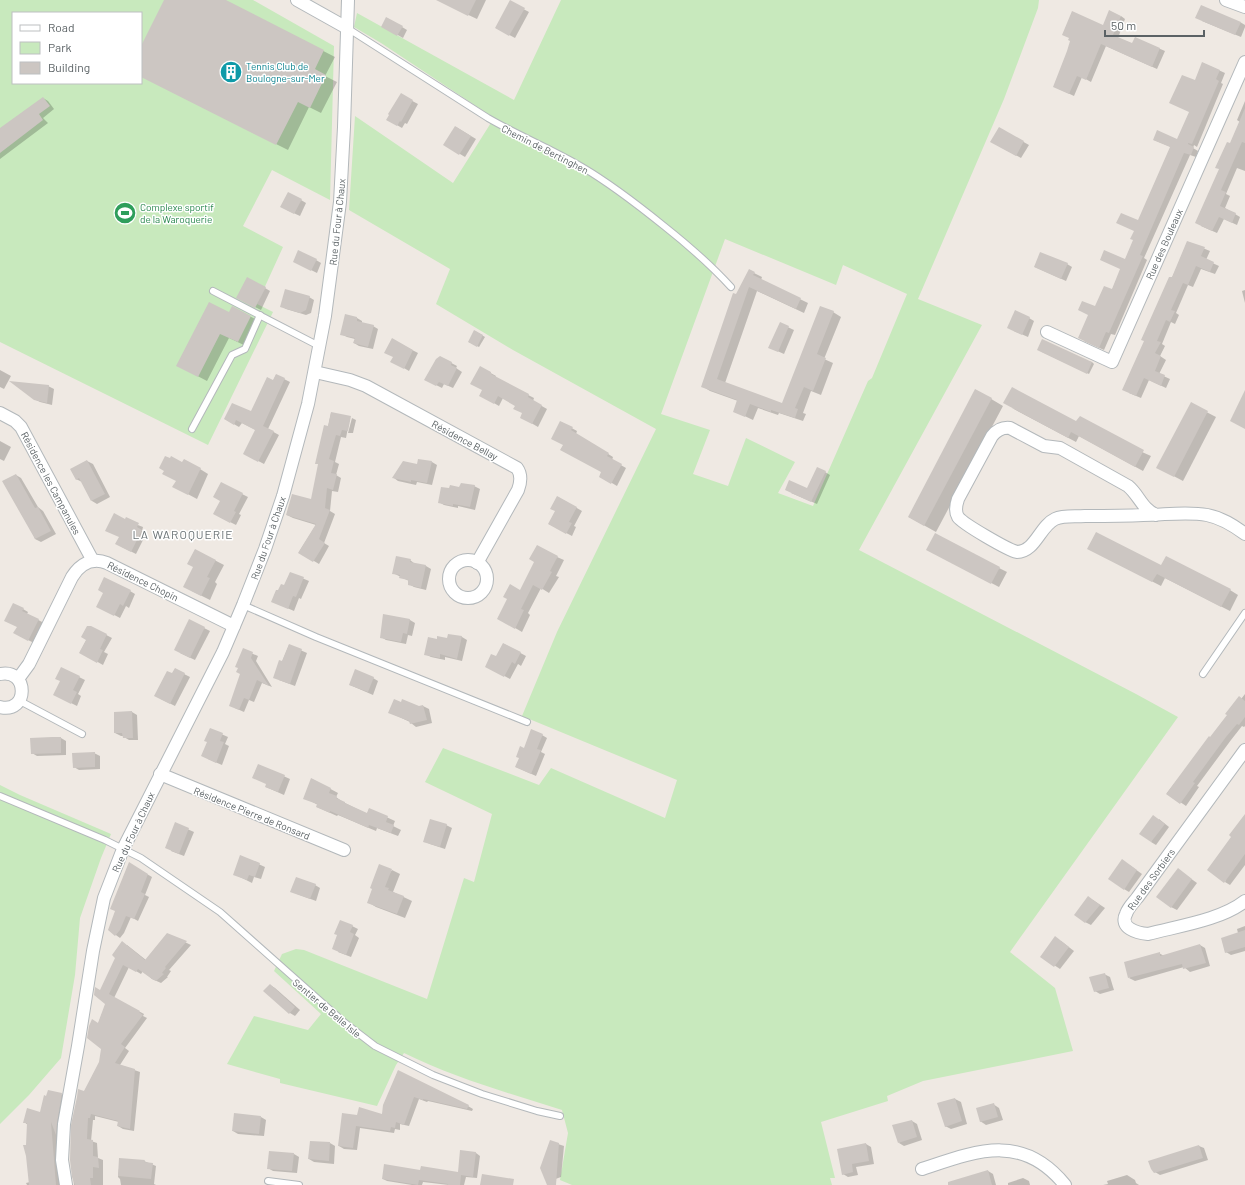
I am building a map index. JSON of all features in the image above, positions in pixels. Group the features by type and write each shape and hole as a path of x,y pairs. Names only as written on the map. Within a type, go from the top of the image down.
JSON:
{"street":[{"path":"297,0 347,28"},
{"name":"Rue du Four à Chaux","path":"66,1185 62,1160 63,1131 100,914 106,893 123,849 223,652 244,605 283,496 300,437 315,372 340,202 344,133 348,0"},
{"path":"1226,0 1245,7"},
{"name":"Rue des Bouleaux","path":"1047,332 1112,362 1245,62"},
{"name":"Résidence Bellay","path":"315,372 350,380 366,386 520,471 521,480 518,490 477,563"},
{"name":"Résidence les Campanules","path":"0,413 15,421 21,427 93,561"},
{"path":"1156,515 1146,510 1135,493 1128,486 1060,448 1044,446 1010,428 997,430 992,436 958,499 956,507 958,517 965,524 1017,552 1022,552 1029,548 1044,527 1048,523 1058,518 1197,514 1214,517 1229,523 1245,534"},
{"name":"Résidence Chopin","path":"18,679 29,664 74,573 81,566 93,561 98,560 107,563 234,626"},
{"path":"0,674 12,675 18,679 21,683 22,691 20,701 12,707 0,707"},
{"name":"Rue des Sorbiers","path":"1245,750 1129,909 1126,914 1125,922 1128,927 1137,933 1148,934 1219,915 1245,901"},
{"name":"Résidence Pierre de Ronsard","path":"160,774 344,850"},
{"path":"922,1169 969,1153 1000,1150 1016,1152 1030,1157 1050,1170 1065,1185"}],"lane":[{"name":"Chemin de Bertinghen","path":"347,28 492,121 573,162 598,177 631,200 698,253 731,287"},
{"path":"213,291 319,346"},
{"path":"192,429 232,355 245,349 260,315"},
{"path":"244,605 316,637 527,722"},
{"path":"1203,674 1245,613"},
{"path":"20,701 82,734"},
{"name":"Sentier de Belle Isle","path":"0,796 105,840 141,858 220,912 340,1019 375,1046 433,1075 482,1094 537,1111 560,1116"},
{"path":"268,1181 299,1185"}],"green space":[{"name":"Complexe sportif de la Waroquerie","path":"0,0 253,0 334,46 330,200 272,170 243,226 283,247 257,304 273,312 208,445 0,342"},
{"path":"561,0 1039,0 1038,8 1004,99 918,299 982,325 859,550 1178,717 1010,952 1055,988 1073,1051 923,1081 887,1096 888,1101 821,1122 835,1178 830,1178 832,1185 572,1185 560,1180 568,1133 562,1110 462,1078 404,1053 396,1065 377,1106 280,1083 280,1079 227,1064 254,1016 308,1030 321,1014 274,971 282,954 296,949 304,950 427,999 464,878 474,882 492,814 425,782 443,748 539,785 551,768 665,818 677,780 522,716 557,632 656,429 513,350 436,304 450,269 349,210 355,116 453,183 494,118 381,43 354,27 357,13 514,100","holes":["725,239 836,285 843,265 907,294 872,378 868,381 813,506 778,493 795,462 746,438 728,486 693,474 710,430 661,414"]},
{"path":"0,785 111,834 80,918 75,975 61,1058 29,1095 0,1124"}],"building":[{"name":"Tennis Club de Boulogne-sur-Mer","path":"164,0 226,0 324,50 315,69 326,75 310,108 298,102 276,145 142,78 142,44"},
{"path":"436,0 476,0 468,16"},
{"path":"510,0 525,8 509,36 495,28"},
{"path":"1201,5 1241,22 1235,35 1195,18"},
{"path":"1109,10 1121,16 1113,35 1132,43 1135,37 1160,48 1152,67 1101,44 1086,80 1077,76 1069,94 1053,87 1070,41 1068,40 1069,38 1062,35 1072,11 1103,25"},
{"path":"386,17 403,26 397,36 381,27"},
{"path":"1202,62 1220,70 1216,79 1219,81 1192,144 1188,143 1194,147 1191,155 1184,153 1140,255 1143,256 1109,333 1106,332 1099,348 1078,338 1088,315 1078,310 1082,301 1095,306 1104,286 1112,289 1120,269 1100,260 1104,250 1125,259 1133,240 1130,239 1134,231 1116,223 1121,213 1138,220 1170,147 1153,140 1157,130 1177,139 1189,112 1169,103 1182,75 1195,80"},
{"path":"401,93 413,100 401,122 400,121 397,126 386,120"},
{"path":"43,97 50,106 39,114 43,120 0,153 0,128"},
{"path":"1245,108 1245,143 1242,142 1221,190 1226,192 1220,206 1236,213 1232,223 1219,217 1212,231 1195,223 1219,169 1215,168 1227,142 1230,143"},
{"path":"455,126 471,136 459,155 443,145"},
{"path":"999,127 1024,141 1016,156 990,142"},
{"path":"288,192 302,199 294,214 280,207"},
{"path":"1187,241 1205,247 1201,256 1214,262 1210,272 1196,266 1188,285 1183,283 1171,310 1175,311 1170,322 1166,320 1157,341 1161,342 1155,353 1161,356 1155,371 1165,375 1161,386 1144,378 1136,396 1122,390 1144,341 1141,340 1169,277 1172,277"},
{"path":"298,250 317,259 311,271 293,262"},
{"path":"1040,252 1068,263 1061,279 1034,267"},
{"path":"749,269 755,272 753,275 801,298 796,309 749,287 717,379 782,403 820,306 834,311 817,354 826,358 813,391 804,387 795,408 798,409 795,418 771,410 771,412 750,404 745,417 733,412 737,400 701,387 733,293 736,294"},
{"path":"247,277 266,287 255,308 236,298"},
{"path":"285,289 310,296 306,310 300,313 280,307"},
{"path":"209,302 229,312 232,306 251,316 238,342 220,334 198,377 176,366"},
{"path":"1015,310 1030,317 1022,335 1007,328"},
{"path":"345,314 357,317 357,321 374,325 368,347 353,343 355,338 340,335"},
{"path":"780,322 789,326 778,352 768,348"},
{"path":"474,330 483,335 477,347 468,342"},
{"path":"392,338 413,350 404,369 390,362 393,357 384,353"},
{"path":"1042,339 1092,362 1087,374 1037,350"},
{"path":"440,356 452,362 451,365 457,368 448,386 439,382 436,386 424,380 436,359"},
{"path":"480,366 491,372 491,374 529,394 528,397 542,405 532,424 520,418 522,413 513,409 515,406 498,396 494,404 479,396 482,390 470,384"},
{"path":"276,374 285,378 263,426 274,431 258,462 243,454 255,430 236,420 234,425 224,419 232,403 251,411 267,377 273,380"},
{"path":"9,381 49,385 47,403 34,400"},
{"path":"1012,387 1076,421 1080,416 1144,450 1135,467 1071,432 1068,438 1003,403"},
{"path":"975,389 992,398 924,526 908,517"},
{"path":"1245,390 1245,429 1230,421"},
{"path":"1191,402 1208,411 1174,477 1156,468"},
{"path":"331,412 351,416 348,431 342,430 340,436 336,435 329,459 334,461 331,473 337,474 333,490 327,488 325,508 330,510 319,539 325,543 313,562 298,553 316,524 286,515 292,494 311,499 318,464 315,464 324,425 328,426"},
{"path":"560,421 573,427 571,430 609,453 607,456 622,464 611,484 599,477 601,472 560,450 563,445 551,439"},
{"path":"165,456 170,458 171,456 182,462 184,459 201,468 188,495 172,487 176,481 162,474 164,471 159,468"},
{"path":"418,459 432,461 427,483 411,480 411,482 392,478 403,461 417,464"},
{"path":"87,460 105,494 91,501 79,478 76,480 70,469"},
{"path":"817,467 826,471 811,502 785,490 789,480 807,488"},
{"path":"16,474 35,508 38,507 51,531 35,539 2,481"},
{"path":"221,482 243,493 230,523 213,514 220,501 213,497"},
{"path":"461,483 475,485 470,507 438,503 441,487 449,488 450,485 459,487"},
{"path":"557,496 577,507 569,522 572,523 566,534 548,524 555,511 550,509"},
{"path":"114,513 125,519 126,517 139,523 137,527 142,530 131,552 115,544 119,537 105,531"},
{"path":"1096,532 1161,565 1166,556 1231,589 1221,607 1157,574 1152,582 1087,549"},
{"path":"935,533 1000,567 991,584 926,550"},
{"path":"537,545 558,556 550,571 552,572 542,590 533,585 521,609 524,610 515,629 497,619 507,599 503,597 510,584 520,590 534,562 529,559"},
{"path":"195,549 216,560 207,577 210,578 201,596 183,587 193,567 187,564"},
{"path":"396,556 411,559 410,562 426,565 421,588 408,585 408,580 399,578 400,575 392,574"},
{"path":"290,572 304,577 296,597 293,596 288,609 271,602 276,590 278,590 281,584 284,585"},
{"path":"104,577 131,590 123,606 120,604 114,616 96,607 103,593 98,590"},
{"path":"13,603 24,608 22,611 39,619 28,641 13,633 17,627 4,621"},
{"path":"383,614 410,619 407,634 403,633 401,642 380,638"},
{"path":"189,619 205,627 190,658 174,650"},
{"path":"87,626 91,626 107,634 100,649 103,650 97,663 79,653 86,640 81,637"},
{"path":"448,634 462,636 457,659 440,654 440,658 424,655 428,637 437,639 437,636 447,638"},
{"path":"503,643 521,652 515,664 512,662 504,677 485,667 491,654 496,656"},
{"path":"289,644 302,649 290,684 273,678 279,660 282,661"},
{"path":"243,648 253,652 251,658 269,686 257,680 249,700 244,698 239,710 229,706 240,674 236,672 238,668 235,667"},
{"path":"61,667 80,676 73,690 77,692 71,704 53,695 60,681 55,679"},
{"path":"175,668 185,673 170,704 154,696 167,671 172,673"},
{"path":"355,669 374,677 368,692 349,685"},
{"path":"1239,696 1245,701 1245,717 1226,737 1193,782 1195,783 1180,804 1166,794 1209,736 1210,737 1227,715 1225,714"},
{"path":"394,699 401,702 402,699 419,706 423,705 427,720 410,724 409,721 388,713"},
{"path":"132,711 133,738 123,738 122,733 114,733 114,712"},
{"path":"210,728 223,733 220,741 224,742 216,763 201,756 207,742 204,741"},
{"path":"531,729 543,734 537,749 541,750 531,774 515,767 519,758 516,757 520,746 524,748"},
{"path":"61,737 61,753 31,754 30,738"},
{"path":"95,752 95,767 73,768 72,753"},
{"path":"258,764 285,775 278,792 265,787 266,784 252,778"},
{"path":"311,778 331,788 329,793 337,796 336,798 345,803 367,813 369,808 388,816 386,822 394,825 391,833 369,825 368,828 330,811 330,813 316,807 317,804 303,799"},
{"path":"1245,814 1245,854 1224,883 1207,870 1231,837 1229,835"},
{"path":"1153,815 1165,824 1151,842 1139,834"},
{"path":"430,819 447,824 440,847 423,842"},
{"path":"175,822 189,828 179,854 165,848"},
{"path":"240,855 260,863 255,877 249,875 247,880 233,875"},
{"path":"1122,859 1137,870 1124,890 1108,879"},
{"path":"129,862 148,874 141,892 145,894 134,919 126,916 120,930 115,936 108,930 115,911 110,909"},
{"path":"379,864 392,869 385,887 389,888 388,890 404,896 397,914 367,903 372,889 370,888"},
{"path":"1178,868 1192,879 1171,908 1156,897"},
{"path":"296,877 316,884 310,899 290,892"},
{"path":"1088,896 1100,905 1085,923 1074,915"},
{"path":"340,920 353,925 350,932 354,934 346,955 332,949 337,935 334,934"},
{"path":"1245,930 1245,947 1225,953 1221,938"},
{"path":"167,933 187,941 165,967 166,968 162,973 164,974 156,981 138,969 136,972 123,965 109,994 140,1011 139,1012 143,1015 121,1044 125,1047 115,1063 135,1069 130,1129 117,1126 118,1121 91,1114 90,1118 88,1118 87,1139 93,1140 93,1156 98,1157 99,1168 93,1167 93,1178 90,1178 91,1185 75,1185 72,1177 70,1160 71,1125 78,1089 84,1091 99,1062 101,1049 87,1038 92,1019 98,1023 105,1004 94,995 95,987 100,990 115,958 112,955 122,941 145,960"},
{"path":"1055,936 1069,947 1054,967 1040,957"},
{"path":"1200,944 1206,963 1183,969 1182,964 1128,978 1124,962 1160,952 1160,956"},
{"path":"1105,973 1109,988 1094,992 1089,977"},
{"path":"270,984 295,1007 289,1014 263,991"},
{"path":"398,1070 469,1105 467,1109 414,1097 404,1125 396,1122 395,1128 391,1127 390,1131 356,1126 353,1148 338,1146 342,1113 357,1115 359,1107 382,1114 383,1105"},
{"path":"48,1090 62,1093 56,1135 51,1122 56,1185 29,1185 26,1156 23,1145 26,1145 27,1123 23,1123 27,1108 40,1112 44,1095 46,1096"},
{"path":"955,1098 962,1121 945,1127 937,1103"},
{"path":"994,1103 998,1117 980,1122 976,1108"},
{"path":"234,1113 261,1116 259,1134 232,1131"},
{"path":"912,1120 917,1137 898,1143 892,1125"},
{"path":"550,1140 559,1143 556,1185 547,1185 540,1168"},
{"path":"310,1141 330,1142 329,1161 308,1159"},
{"path":"866,1143 869,1161 852,1164 853,1172 842,1175 837,1149"},
{"path":"1199,1145 1203,1158 1154,1173 1151,1169 1148,1161"},
{"path":"460,1150 476,1152 473,1177 461,1175 460,1185 448,1185 419,1180 418,1185 382,1179 384,1164 420,1170 421,1166 458,1172"},
{"path":"269,1151 294,1153 292,1171 267,1169"},
{"path":"119,1158 145,1160 144,1162 153,1163 151,1179 118,1176"},
{"path":"988,1170 992,1185 948,1185 948,1182"},
{"path":"482,1174 514,1179 513,1185 480,1185"}],"place":[{"name":"Tennis Club de Boulogne-sur-Mer","path":"231,72"},
{"name":"Complexe sportif de la Waroquerie","path":"125,213"}],"district":[{"name":"LA WAROQUERIE","path":"183,534"}]}
